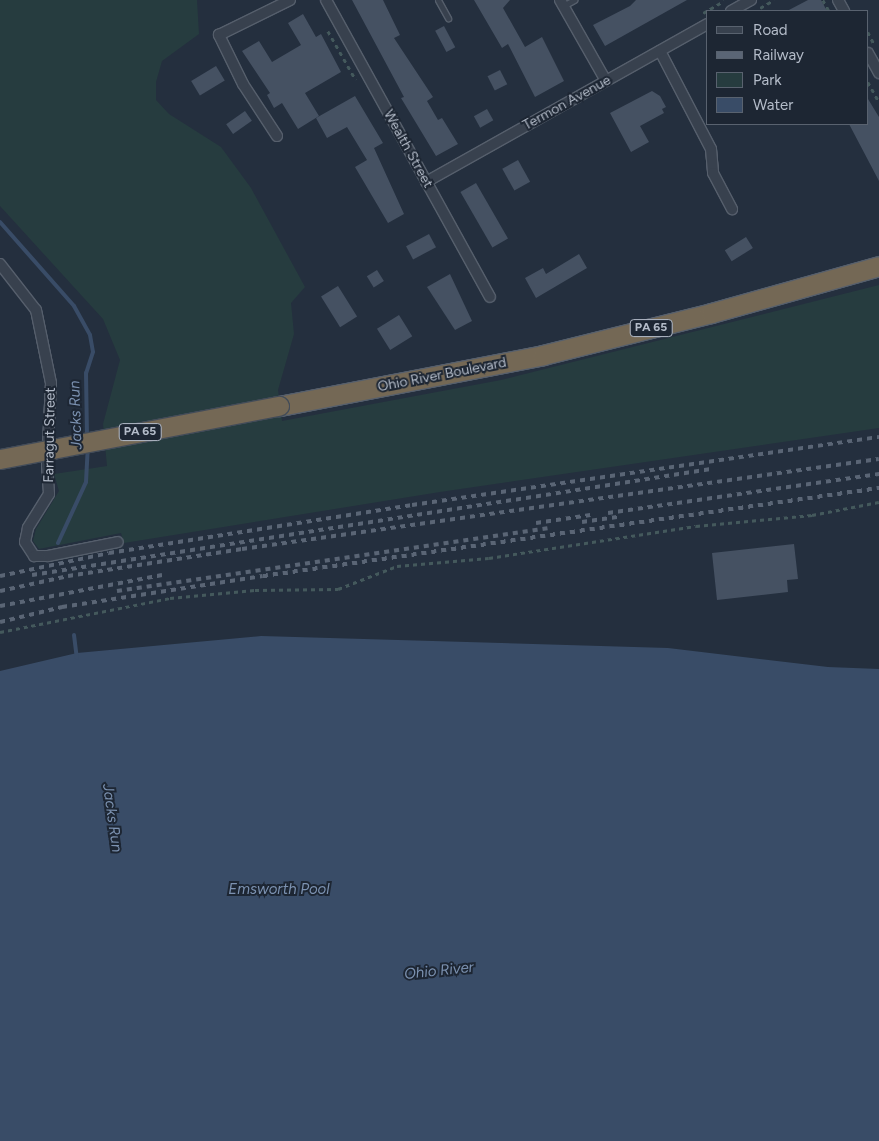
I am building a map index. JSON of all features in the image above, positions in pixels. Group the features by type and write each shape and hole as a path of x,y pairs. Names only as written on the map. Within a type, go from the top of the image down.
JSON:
{"highway":[{"name":"Ohio River Boulevard","path":"0,459 544,355 711,313 879,266"}],"street":[{"path":"277,136 243,84 219,35 290,0"},
{"name":"Wealth Street","path":"326,0 490,297"},
{"path":"733,10 751,0"},
{"path":"562,3 606,81"},
{"name":"Termon Avenue","path":"426,182 706,25"},
{"path":"660,51 711,149 713,173 732,209"},
{"path":"869,55 879,73"},
{"name":"Farragut Street","path":"0,264 36,310 51,383 49,494 28,528 25,542 34,556 48,556 118,542"}],"lane":[{"path":"438,0 448,18"},
{"path":"562,3 574,0"}],"path":[{"path":"708,10 726,0"},
{"path":"756,10 774,0"},
{"path":"701,14 706,11"},
{"path":"869,84 879,102"},
{"path":"0,632 170,598 255,590 338,589 397,566 489,558 696,526 812,515 879,502"}],"green space":[{"path":"0,0 197,0 199,34 162,61 156,82 156,100 169,114 221,147 251,188 305,287 291,303 294,334 278,390 282,421 501,380 879,285 879,428 440,492 124,543 121,533 39,549 33,541 36,529 59,491 54,474 107,466 103,424 120,360 103,319 0,206"}],"water":[{"name":"Emsworth Pool","path":"261,636 668,648 828,667 879,669 879,1141 0,1141 0,671 77,653"}],"building":[{"path":"352,0 383,0 400,35 394,38 433,97 427,101 438,120 442,118 458,144 436,156 401,98 404,97"},
{"path":"474,0 510,0 503,8 525,47 542,37 564,81 535,97 508,44 502,48"},
{"path":"636,0 687,0 605,46 593,25 630,6"},
{"path":"808,0 821,0 826,10 789,10"},
{"path":"303,14 316,37 321,34 341,72 305,93 319,116 298,129 282,103 274,108 267,95 270,93 242,51 259,41 272,62 301,45 288,23"},
{"path":"444,26 455,47 446,52 435,31"},
{"path":"216,66 225,81 200,96 191,81"},
{"path":"500,70 507,84 495,91 488,76"},
{"path":"652,91 660,96 666,107 662,109 664,113 640,126 649,142 631,152 610,113"},
{"path":"355,96 383,143 374,148 404,214 388,223 355,167 367,160 347,127 327,138 316,118"},
{"path":"869,101 879,117 879,181 850,125 869,125"},
{"path":"487,109 493,120 480,128 474,116"},
{"path":"245,111 252,121 233,134 226,124"},
{"path":"518,160 530,182 514,191 502,169"},
{"path":"476,183 508,238 492,247 460,192"},
{"path":"429,234 436,247 413,259 406,246"},
{"path":"746,237 753,248 732,261 725,250"},
{"path":"579,254 587,268 536,298 525,278 543,268 546,274"},
{"path":"377,270 384,281 374,287 367,276"},
{"path":"450,274 472,321 455,330 427,287"},
{"path":"338,286 357,317 340,327 321,297"},
{"path":"399,315 412,336 390,350 377,329"},
{"path":"794,544 798,579 787,580 788,592 717,600 712,553"}],"waterway":[{"name":"Jacks Run","path":"0,222 74,306 90,335 93,352 86,373 87,437"},
{"name":"Jacks Run","path":"58,543 86,482 88,449"},
{"name":"Jacks Run","path":"74,635 77,658"}],"railway":[{"path":"0,576 109,553 412,505 879,437"},
{"path":"0,591 68,576 242,549 879,459"},
{"path":"32,575 711,469"},
{"path":"608,513 879,474"},
{"path":"0,622 62,607 263,576 879,488"},
{"path":"536,523 590,515"},
{"path":"582,522 619,517"},
{"path":"117,591 547,528"},
{"path":"0,606 162,575"}],"water label":[{"name":"Ohio River","path":"439,971"}]}
